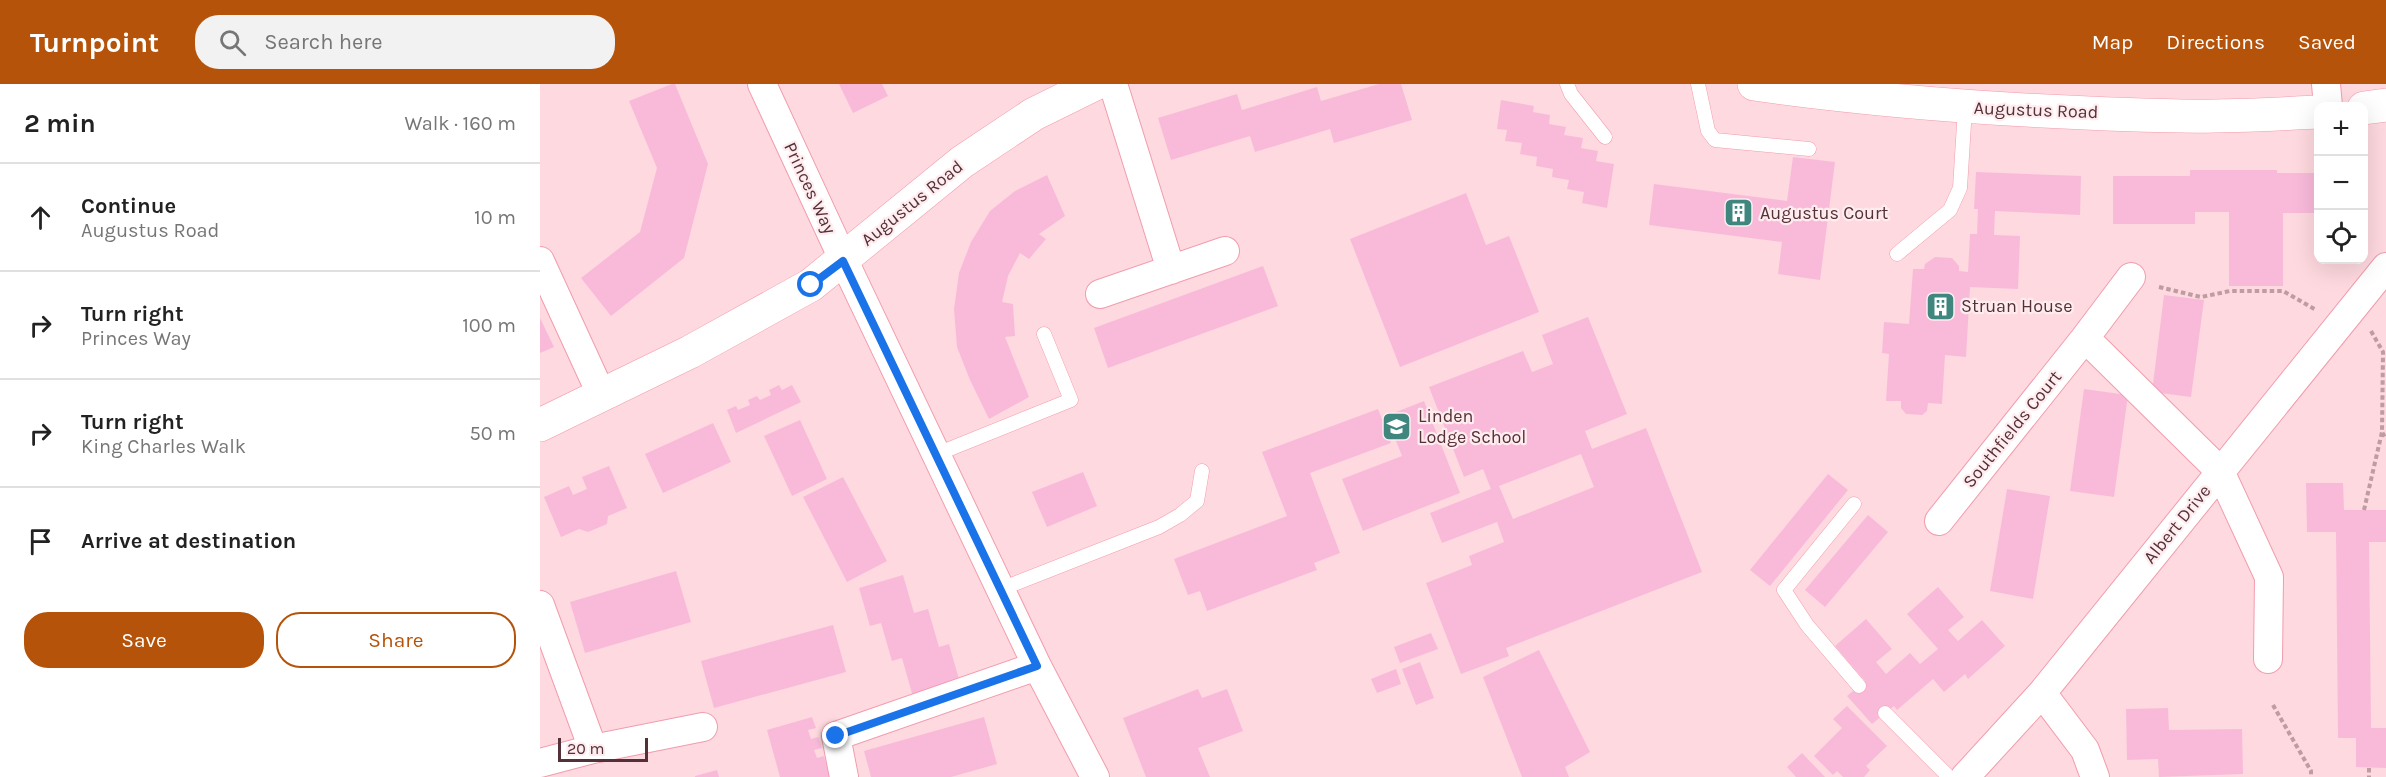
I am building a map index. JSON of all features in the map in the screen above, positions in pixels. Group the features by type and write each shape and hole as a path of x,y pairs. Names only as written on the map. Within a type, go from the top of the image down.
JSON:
{"street":[{"name":"Princes Way","path":"762,84 843,261 937,453 1037,666 1095,777"},
{"name":"Augustus Road","path":"540,425 690,352 811,285 962,162 1034,114 1095,84"},
{"path":"1113,84 1171,270"},
{"name":"Augustus Road","path":"1754,84 1852,91 1965,108 2184,117 2314,112"},
{"path":"2326,84 2328,102"},
{"path":"2368,107 2386,105"},
{"path":"1100,294 1225,251"},
{"path":"540,261 602,396"},
{"name":"Albert Drive","path":"1965,777 2042,693 2386,267"},
{"name":"Southfields Court","path":"1939,521 2085,338 2130,277"},
{"path":"2085,338 2220,471 2269,577 2268,659"},
{"path":"540,605 593,749"},
{"path":"844,777 836,736 1037,666"},
{"path":"2042,693 2085,750 2095,777"},
{"path":"540,763 593,749 703,727"}],"lane":[{"path":"1567,84 1571,94 1605,137"},
{"path":"1698,84 1708,131 1715,140 1809,149"},
{"path":"1897,254 1950,210 1960,188 1965,108"},
{"path":"937,453 1071,400 1044,334"},
{"path":"1001,589 1159,527 1180,515 1197,501 1202,471"},
{"path":"1854,504 1784,590 1807,625 1859,686"},
{"path":"1885,713 1949,777"}],"path":[{"path":"2130,277 2165,289 2201,297 2230,291 2283,291 2315,309"},
{"path":"2352,309 2370,329 2383,352 2382,432 2364,510"},
{"path":"2382,432 2386,439"},
{"path":"2273,705 2311,771 2311,777"},
{"path":"2369,768 2369,777"}],"building":[{"path":"675,84 708,164 684,258 611,316 581,278 640,232 657,168 629,101"},
{"path":"839,84 882,84 888,96 853,113"},
{"path":"1379,84 1401,84 1412,120 1334,143 1330,129 1255,152 1250,136 1171,160 1158,118 1237,94 1242,110 1317,87 1321,101"},
{"path":"1501,100 1534,106 1533,112 1550,115 1549,124 1566,127 1564,135 1583,138 1581,148 1598,151 1596,161 1614,164 1607,208 1582,203 1584,192 1567,189 1569,180 1552,177 1553,169 1536,166 1537,157 1520,154 1522,143 1505,141 1507,130 1497,129"},
{"name":"Augustus Court","path":"1793,157 1835,162 1820,280 1778,274 1782,242 1649,225 1654,184 1787,201"},
{"path":"2190,170 2277,170 2277,173 2314,173 2314,213 2283,213 2283,286 2229,286 2229,212 2195,212 2195,224 2113,224 2113,176 2190,176"},
{"name":"Struan House","path":"1976,172 2081,176 2080,215 1995,211 1994,235 2020,236 2018,289 1970,287 1966,357 1945,355 1942,404 1928,403 1927,411 1922,415 1906,414 1901,408 1901,401 1886,401 1889,354 1882,353 1884,322 1909,324 1913,269 1924,269 1925,264 1935,257 1952,258 1959,266 1959,271 1968,272 1970,234 1977,234 1978,209 1974,209"},
{"path":"1047,175 1065,216 1039,234 1046,239 1029,259 1020,253 1008,276 1002,302 1013,304 1015,336 1005,337 1029,397 989,419 957,347 954,309 959,273 971,242 990,211 1015,191"},
{"path":"1466,193 1486,245 1509,236 1539,312 1400,367 1350,239"},
{"path":"1263,266 1278,306 1108,368 1094,328"},
{"path":"2164,295 2204,300 2191,397 2152,392"},
{"path":"1588,317 1627,414 1585,431 1592,449 1646,428 1702,572 1506,648 1509,656 1461,674 1426,583 1472,565 1469,556 1504,542 1497,522 1442,543 1430,513 1491,489 1483,469 1464,477 1429,387 1523,351 1532,372 1553,364 1542,335","holes":["1581,454 1594,487 1513,519 1499,486"]},
{"path":"540,318 554,347 540,353"},
{"path":"779,385 782,390 792,385 801,402 736,433 727,410 736,406 738,410 750,405 748,400 757,396 760,400 771,395 769,390"},
{"path":"2084,389 2128,395 2114,497 2070,491"},
{"path":"1424,401 1460,493 1363,531 1342,479 1402,456 1386,416"},
{"path":"1378,409 1391,443 1310,473 1340,553 1314,563 1317,570 1207,611 1200,591 1188,595 1174,559 1287,516 1262,452"},
{"path":"800,420 827,479 792,496 764,436"},
{"path":"713,423 731,462 663,493 645,454"},
{"path":"609,466 627,508 608,516 607,524 588,532 579,529 561,537 544,497 569,486 573,495 587,489 582,477"},
{"path":"1083,472 1097,506 1047,527 1032,492"},
{"path":"1828,474 1848,490 1770,586 1750,570"},
{"path":"843,477 887,561 847,582 803,497"},
{"path":"2306,483 2343,483 2344,510 2386,510 2386,542 2369,542 2371,728 2386,728 2386,768 2356,767 2356,738 2338,738 2336,532 2307,532"},
{"path":"2007,489 2050,496 2033,599 1990,591"},
{"path":"1868,515 1888,532 1825,607 1805,590"},
{"path":"676,571 691,622 585,653 570,602"},
{"path":"903,575 914,613 928,609 939,647 949,644 960,683 913,697 902,658 892,661 881,623 870,626 859,588"},
{"path":"1938,587 1964,617 1948,630 1958,641 1982,620 2005,646 1968,679 1965,674 1944,692 1933,679 1897,710 1894,706 1872,724 1847,696 1865,681 1835,646 1866,619 1892,649 1876,662 1886,674 1910,653 1920,664 1938,649 1907,614"},
{"path":"833,625 846,672 714,708 701,661"},
{"path":"1431,633 1438,649 1400,663 1394,647"},
{"path":"1539,650 1590,752 1565,767 1569,777 1522,777 1483,677"},
{"path":"1420,662 1434,698 1416,705 1402,669"},
{"path":"1396,669 1401,684 1377,693 1371,679"},
{"path":"1198,689 1202,698 1227,689 1243,731 1198,748 1210,777 1146,777 1123,718"},
{"path":"1847,706 1887,746 1866,766 1870,770 1864,777 1843,777 1837,771 1833,775 1814,756 1842,728 1833,719"},
{"path":"2168,708 2169,730 2242,729 2243,774 2159,777 2158,759 2127,760 2126,709"},
{"path":"812,717 816,728 808,730 811,739 818,737 822,748 814,750 817,758 824,756 830,777 780,777 767,730"},
{"path":"984,717 997,764 951,777 871,777 864,751"},
{"path":"1802,753 1825,777 1796,777 1787,767"},
{"path":"717,770 719,777 695,777 695,776"}],"place":[{"name":"Augustus Court","path":"1739,213"},
{"name":"Struan House","path":"1940,306"},
{"name":"Linden Lodge School","path":"1397,426"}],"route":[{"path":"811,285 843,261 1037,666 836,736"}]}
